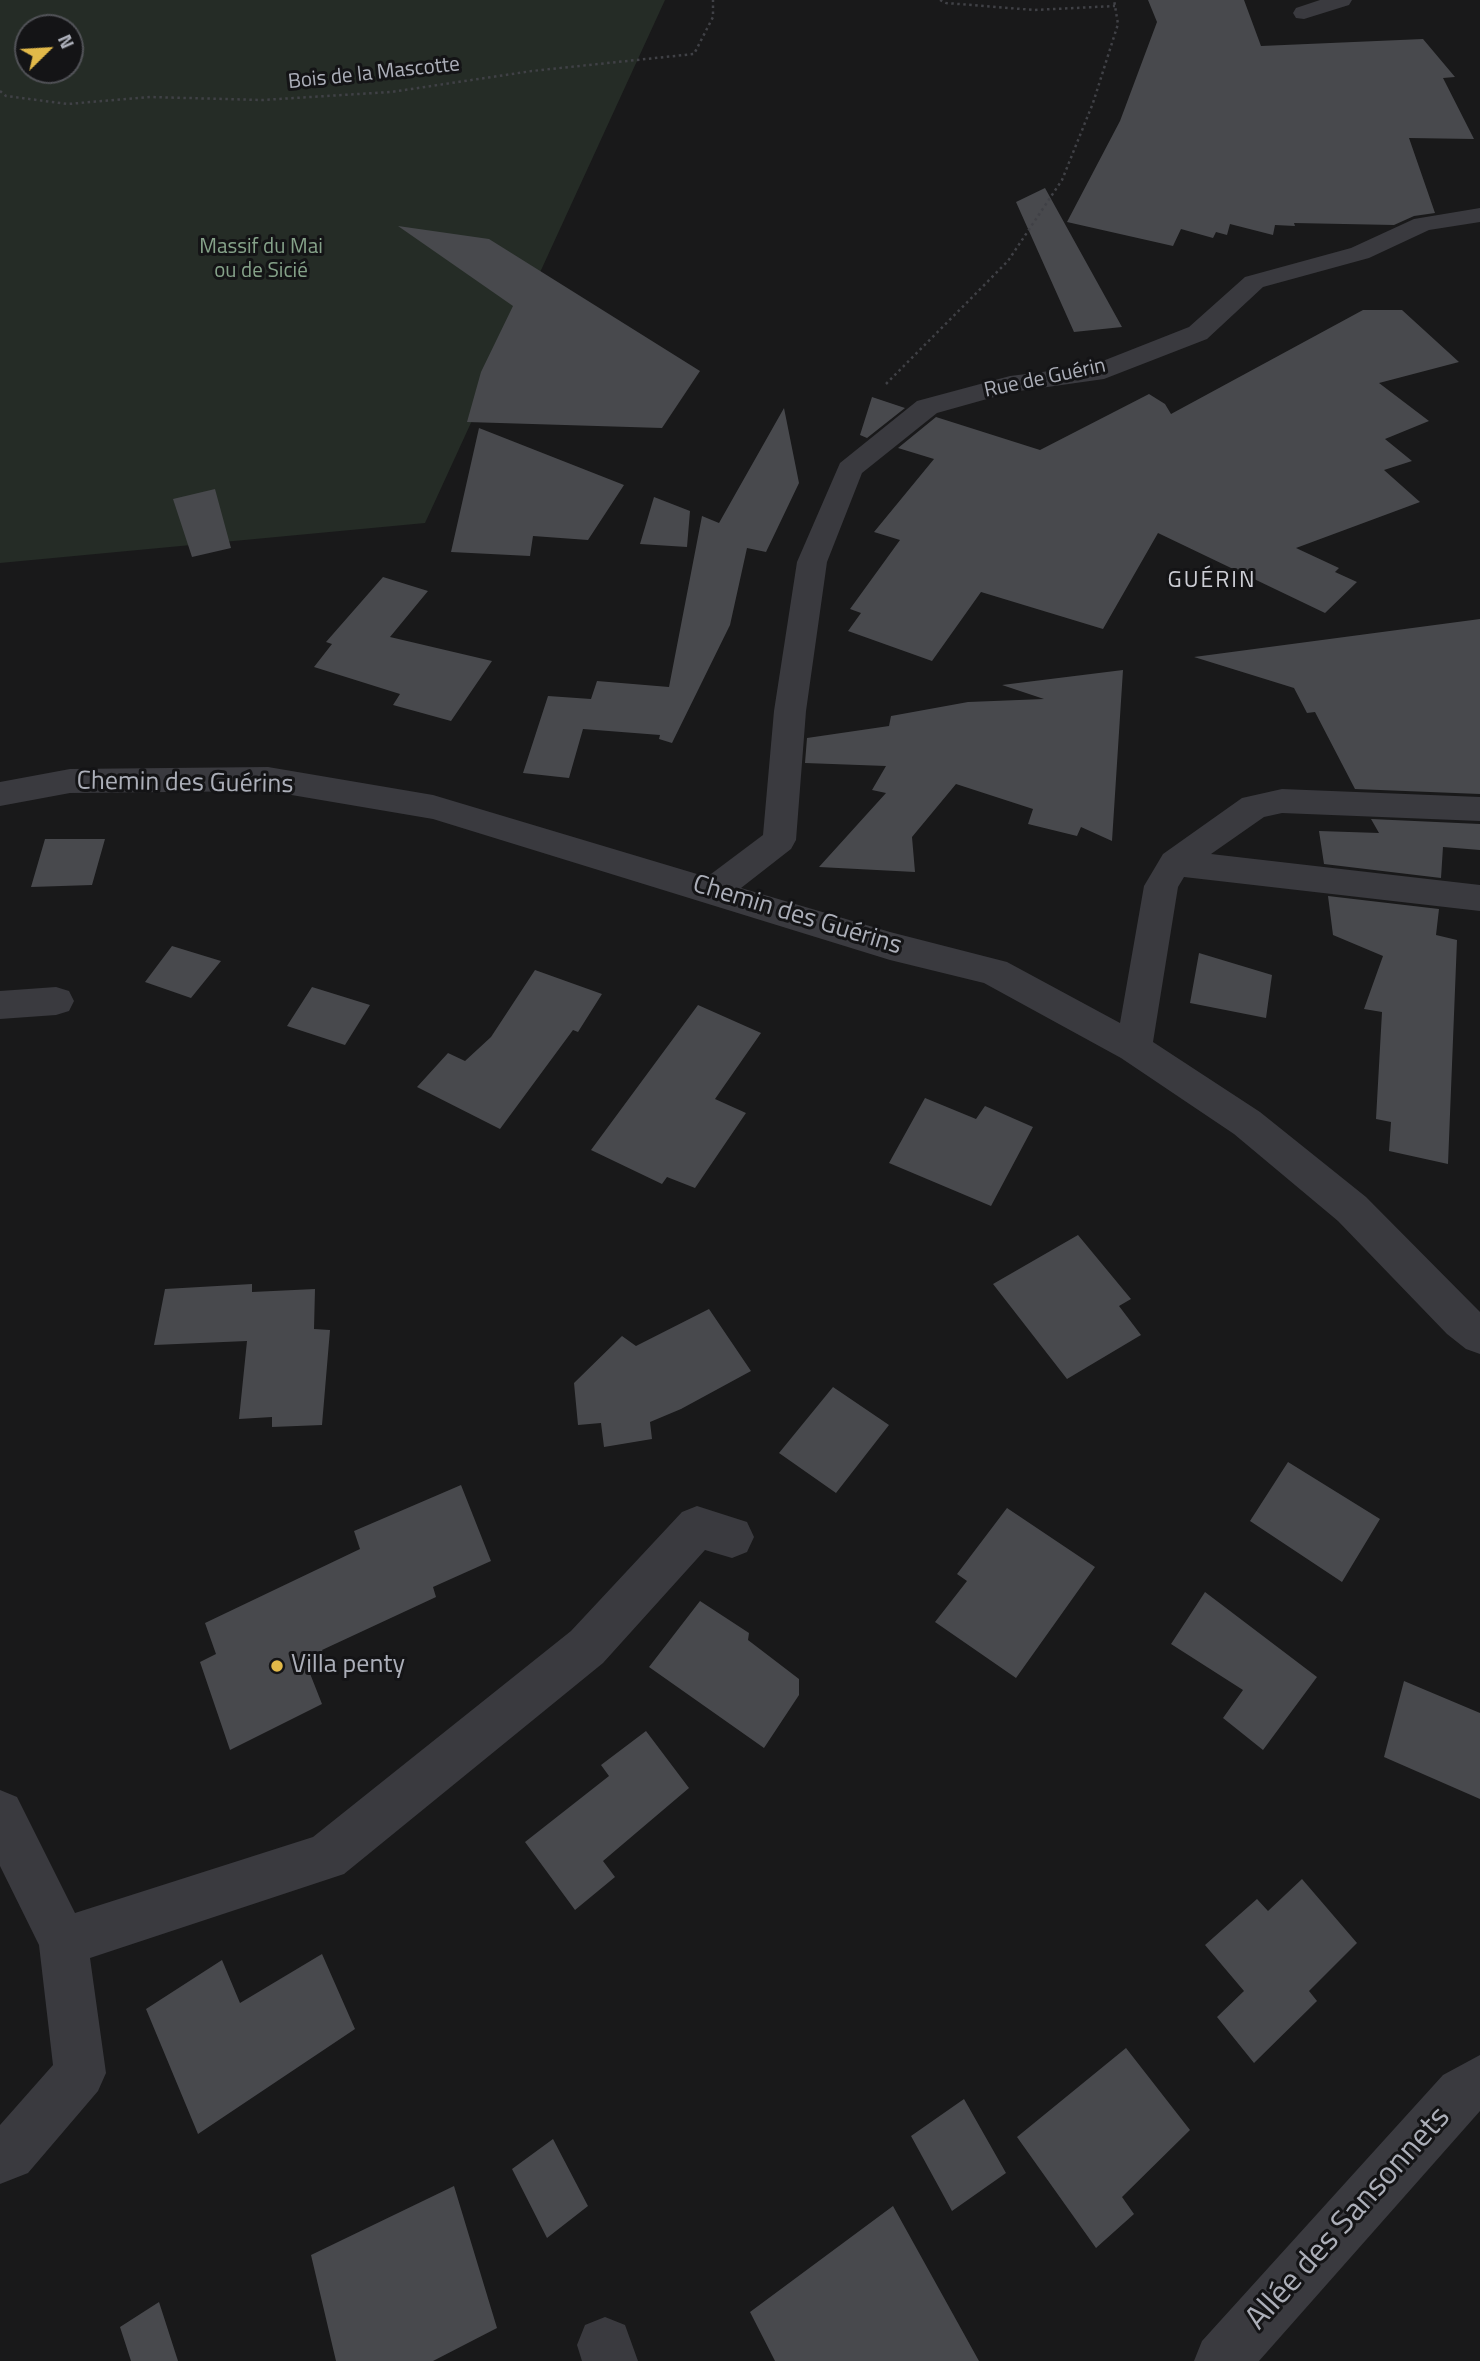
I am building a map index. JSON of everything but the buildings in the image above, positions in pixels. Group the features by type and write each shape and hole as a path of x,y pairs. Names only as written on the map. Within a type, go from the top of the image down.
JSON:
{"street":[{"path":"1304,13 1340,0"},
{"name":"Rue de Guérin","path":"713,891 779,840 790,711 812,562 850,469 927,407 1010,384 1095,373 1198,333 1254,282 1360,253 1423,224 1480,215"},
{"name":"Chemin des Guérins","path":"0,794 70,781 268,779 433,807 890,946 994,972 1134,1048 1247,1122 1342,1200 1461,1321 1480,1336"},
{"path":"1134,1048 1161,886 1175,863 1254,807 1282,802 1480,809"},
{"path":"1175,863 1480,898"},
{"path":"0,1005 55,1001"},
{"path":"63,1942 327,1857 587,1647 697,1527 732,1537"},
{"path":"0,1814 63,1942 80,2073 9,2154 0,2158"},
{"name":"Allée des Sansonnets","path":"1222,2361 1461,2093 1480,2081"}],"path":[{"name":"Bois de la Mascotte","path":"0,91 5,96 68,104 149,97 262,100 391,92 532,71 694,54 713,17 713,0"},
{"path":"940,0 946,3 1034,10 1115,6"},
{"path":"873,450 869,402 1008,261 1062,180 1093,103 1118,24 1114,0"}],"green space":[{"name":"Massif du Mai ou de Sicié","path":"0,0 665,0 425,523 0,563"}],"place":[{"name":"Villa penty","path":"277,1666"}],"district":[{"name":"GUÉRIN","path":"1212,581"}]}
